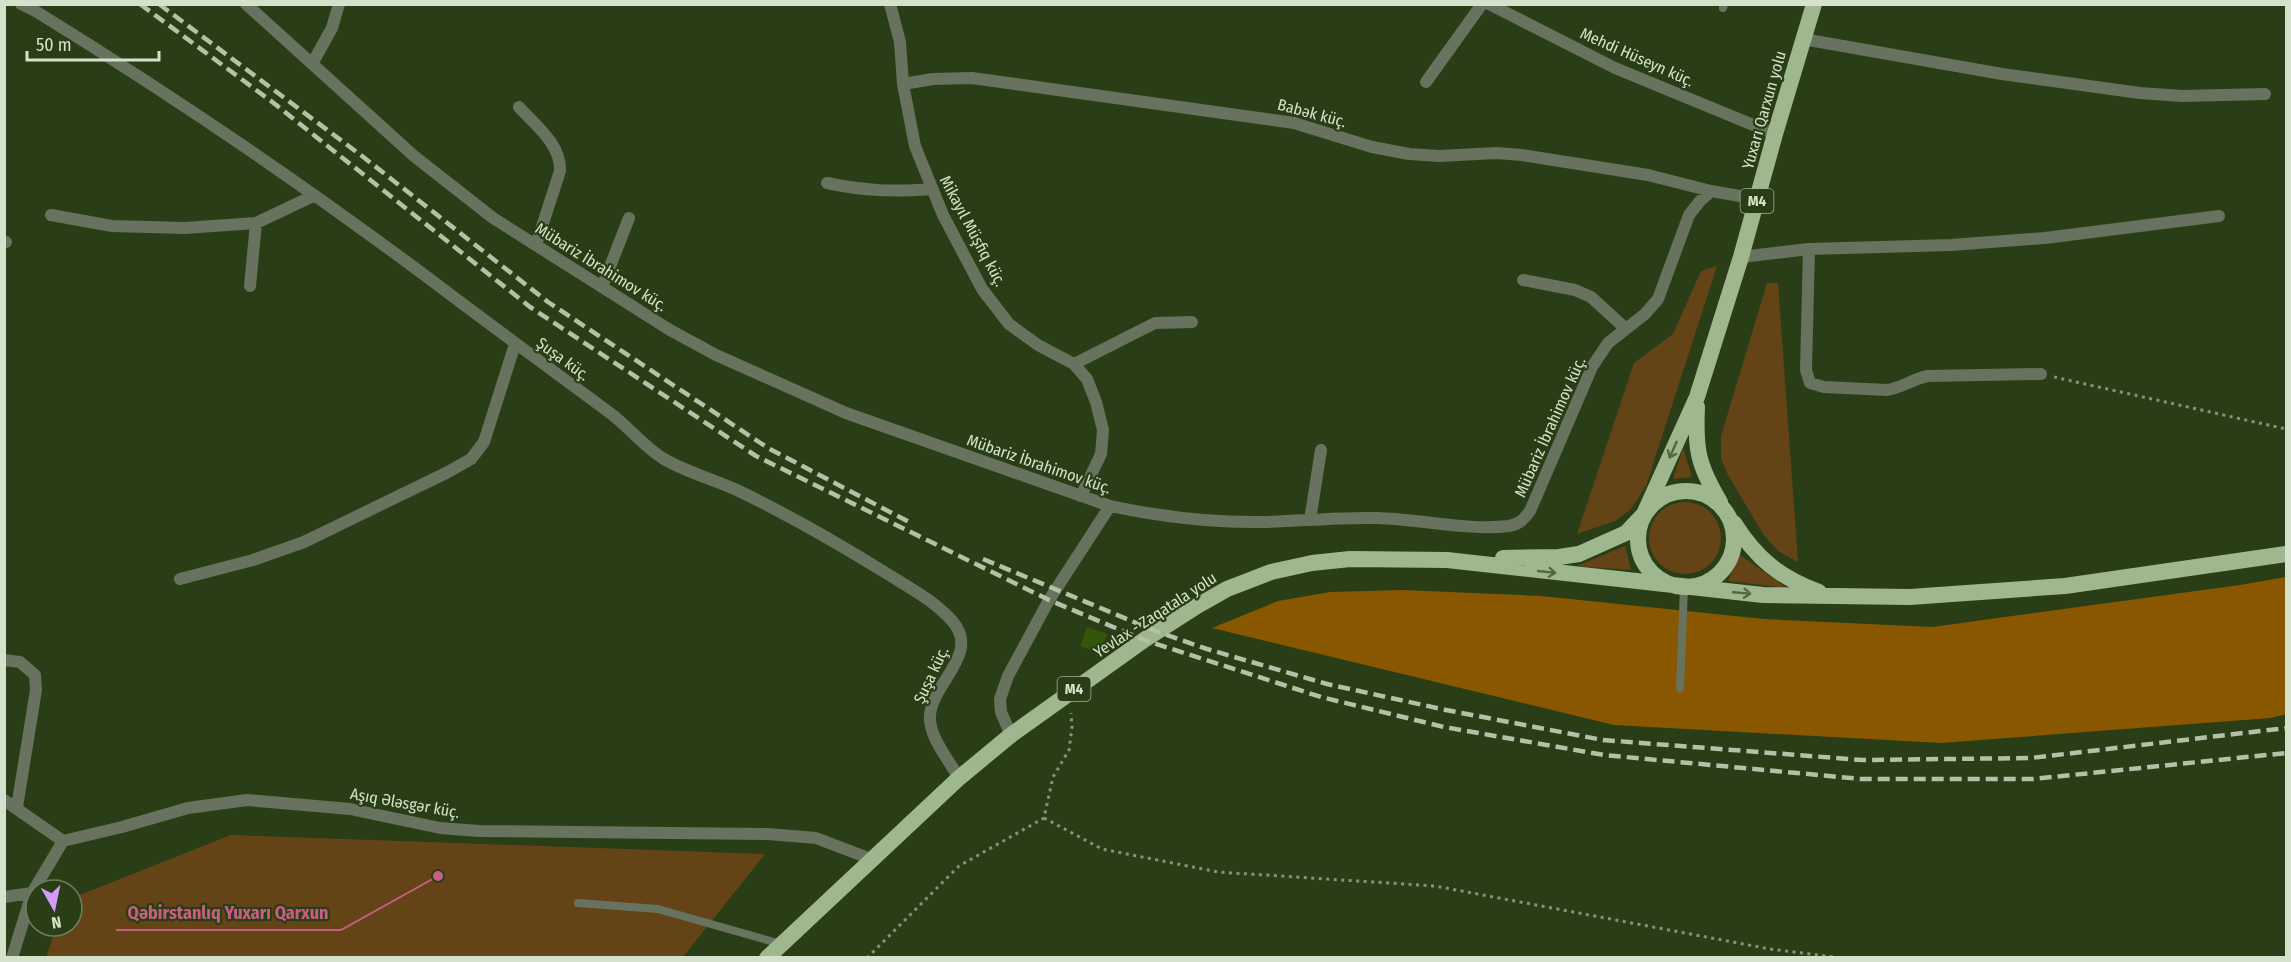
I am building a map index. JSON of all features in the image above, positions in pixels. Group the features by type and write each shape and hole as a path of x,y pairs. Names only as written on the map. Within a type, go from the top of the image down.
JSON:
{"highway":[{"name":"Yuxarı Qarxun yolu","path":"1697,397 1741,257 1774,134 1814,4"},
{"path":"1697,397 1696,446 1700,464 1748,546 1777,572 1796,583 1835,597"},
{"path":"1448,561 1558,557 1579,554 1626,533 1644,514 1651,506 1669,494 1690,490 1710,497 1726,511 1734,531 1735,542 1729,563 1714,579 1705,584 1684,587 1663,581 1646,566 1638,546 1638,535 1644,514 1697,397"},
{"path":"1448,561 1763,595 1910,597 2054,587 2286,554"},
{"name":"Yevlax - Zaqatala yolu","path":"767,957 959,778 1011,735 1197,606 1227,589 1271,572 1312,563 1350,559 1448,561"}],"street":[{"name":"Şuşa küç.","path":"21,4 129,68 404,260 614,415 660,457 740,491 830,538 929,600 953,622 962,636 962,650 932,706 930,718 933,732 959,778"},
{"name":"Mübariz İbrahimov küç.","path":"246,4 414,156 493,218 716,355 846,413 1110,506 1151,515 1194,520 1310,520 1342,517 1479,526 1509,526 1521,523 1530,511 1592,368 1608,343 1645,314 1658,299 1689,215 1711,191"},
{"path":"312,64 332,28 339,4"},
{"name":"Mikayıl Müşfiq küç.","path":"890,4 900,42 903,84 915,146 931,189 981,289 1009,324 1038,345 1074,364 1087,379 1096,402 1103,430 1101,454 1081,496"},
{"path":"1426,82 1482,4"},
{"name":"Mehdi Hüseyn küç.","path":"1489,4 1615,68 1774,134"},
{"path":"1803,39 2002,74 2140,93 2182,96 2265,94"},
{"name":"Babək küç.","path":"903,84 933,79 972,78 1040,87 1294,123 1372,147 1408,154 1522,155 1648,175 1711,191"},
{"path":"519,107 554,146 561,159 560,171 536,245"},
{"path":"827,183 862,190 931,189"},
{"path":"1711,191 1757,199"},
{"path":"51,215 112,226 185,228 256,223 313,196"},
{"path":"1741,257 1809,249 1951,245 2045,238 2219,216"},
{"path":"602,287 629,218"},
{"path":"250,286 256,223"},
{"path":"1809,249 1806,370 1810,383 1824,387 1887,390 1896,389 1914,379 1928,376 2042,374"},
{"path":"1523,280 1575,290 1591,297 1626,329"},
{"path":"1074,364 1155,323 1192,322"},
{"path":"180,579 253,560 304,542 446,474 471,459 484,442 515,344"},
{"path":"1310,520 1321,450"},
{"path":"1011,735 1001,712 1000,699 1008,676 1049,600 1110,506"},
{"path":"4,660 20,662 35,675 36,690 17,807"},
{"path":"4,800 63,841 41,878"},
{"name":"Aşıq Ələsgər küç.","path":"63,841 122,827 188,807 247,800 350,809 440,828 479,831 768,834 816,838 871,859"},
{"path":"4,897 24,894"},
{"path":"12,957 24,919"}],"lane":[{"path":"1680,688 1684,587"},
{"path":"578,903 658,909 781,944"}],"path":[{"path":"2042,374 2286,429"},
{"path":"867,957 958,866 1044,818 1053,777 1069,750 1072,727 1069,693"},
{"path":"1044,818 1102,849 1218,872 1435,886 1770,948 1842,957"}],"shaded area":[{"path":"1717,266 1646,486 1630,510 1615,521 1577,534 1634,363 1673,334 1701,271"},
{"path":"1767,283 1778,283 1798,562 1778,551 1763,534 1721,459 1721,436"},
{"path":"1683,448 1692,477 1673,479"},
{"path":"1685,502 1705,508 1715,518 1721,538 1715,558 1705,568 1685,574 1665,568 1655,558 1649,538 1655,518 1665,508"},
{"path":"1625,546 1631,570 1577,566"},
{"path":"1740,555 1787,588 1728,581"},
{"path":"2286,577 2286,714 2271,718 1941,743 1614,725 1212,628 1278,601 1330,592 1403,590 1541,596 1764,619 1932,627"},
{"path":"231,835 765,854 683,957 46,958 52,938 84,938 84,893"}],"building":[{"path":"1087,627 1107,634 1100,653 1080,646"}],"railway":[{"path":"140,4 271,101 530,307 756,456 1049,600 1144,640 1321,697 1444,727 1604,755 1861,779 2033,779 2286,753"},
{"path":"159,4 362,156 548,302 768,448 911,523"},
{"path":"983,559 1158,632 1207,649 1327,684 1446,710 1603,740 1862,760 2031,758 2286,728"}],"place":[{"name":"Qəbirstanlıq Yuxarı Qarxun","path":"438,876"}]}
